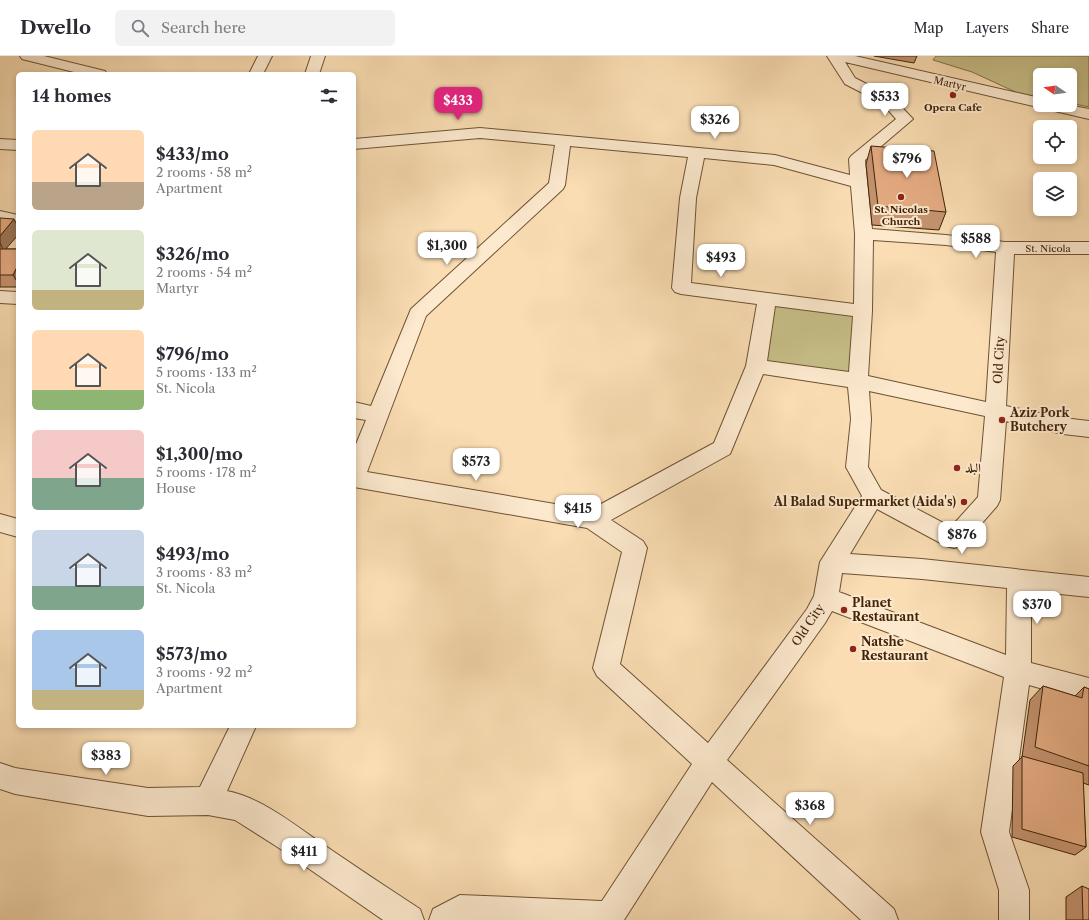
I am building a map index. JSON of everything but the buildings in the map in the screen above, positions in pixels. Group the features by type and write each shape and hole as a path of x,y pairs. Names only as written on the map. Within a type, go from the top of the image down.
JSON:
{"street":[{"path":"27,56 92,72"},
{"path":"257,72 265,56"},
{"path":"313,72 318,56"},
{"path":"835,56 850,81 887,100 905,119 857,159 864,234 863,311 858,382 861,419 857,467 873,496"},
{"name":"Martyr","path":"835,56 1033,101"},
{"path":"1077,111 1089,114"},
{"path":"356,144 480,133 775,160 860,183"},
{"path":"356,472 418,313 557,185 563,140"},
{"path":"0,144 16,145"},
{"path":"697,152 688,198 681,288 863,311"},
{"path":"0,216 16,220"},
{"name":"St. Nicola","path":"864,234 946,240 1004,248 1089,248"},
{"name":"Old City","path":"444,920 460,910 609,916 709,763 816,616 826,598 832,562 873,496 954,539 989,500 996,410 1004,248"},
{"path":"0,298 16,298"},
{"path":"592,520 722,448 756,366 767,299"},
{"path":"756,366 858,382 996,410 1063,426 1089,429"},
{"path":"356,410 378,415"},
{"path":"356,477 592,520 635,548 606,668 883,920"},
{"path":"0,523 16,527"},
{"path":"832,562 1089,587"},
{"path":"1014,920 1014,890 995,832 1018,671 1019,579"},
{"path":"826,598 1018,671 1089,690"},
{"path":"208,801 242,728"},
{"path":"0,776 15,781 148,802 208,801 240,807 289,838 409,920"}],"shaded area":[{"path":"936,56 1089,56 1089,107 1077,104 1077,68 1033,68 1033,97 1022,95 972,72 933,60"},
{"path":"767,299 863,311 858,381 756,366"}],"place":[{"name":"Opera Cafe","path":"953,95"},
{"name":"St. Nicolas Church","path":"901,197"},
{"name":"Aziz Pork Butchery","path":"1002,420"},
{"name":"البلد","path":"957,468"},
{"name":"Al Balad Supermarket (Aida's)","path":"964,502"},
{"name":"Planet Restaurant","path":"844,610"},
{"name":"Natshe Restaurant","path":"853,649"}]}
